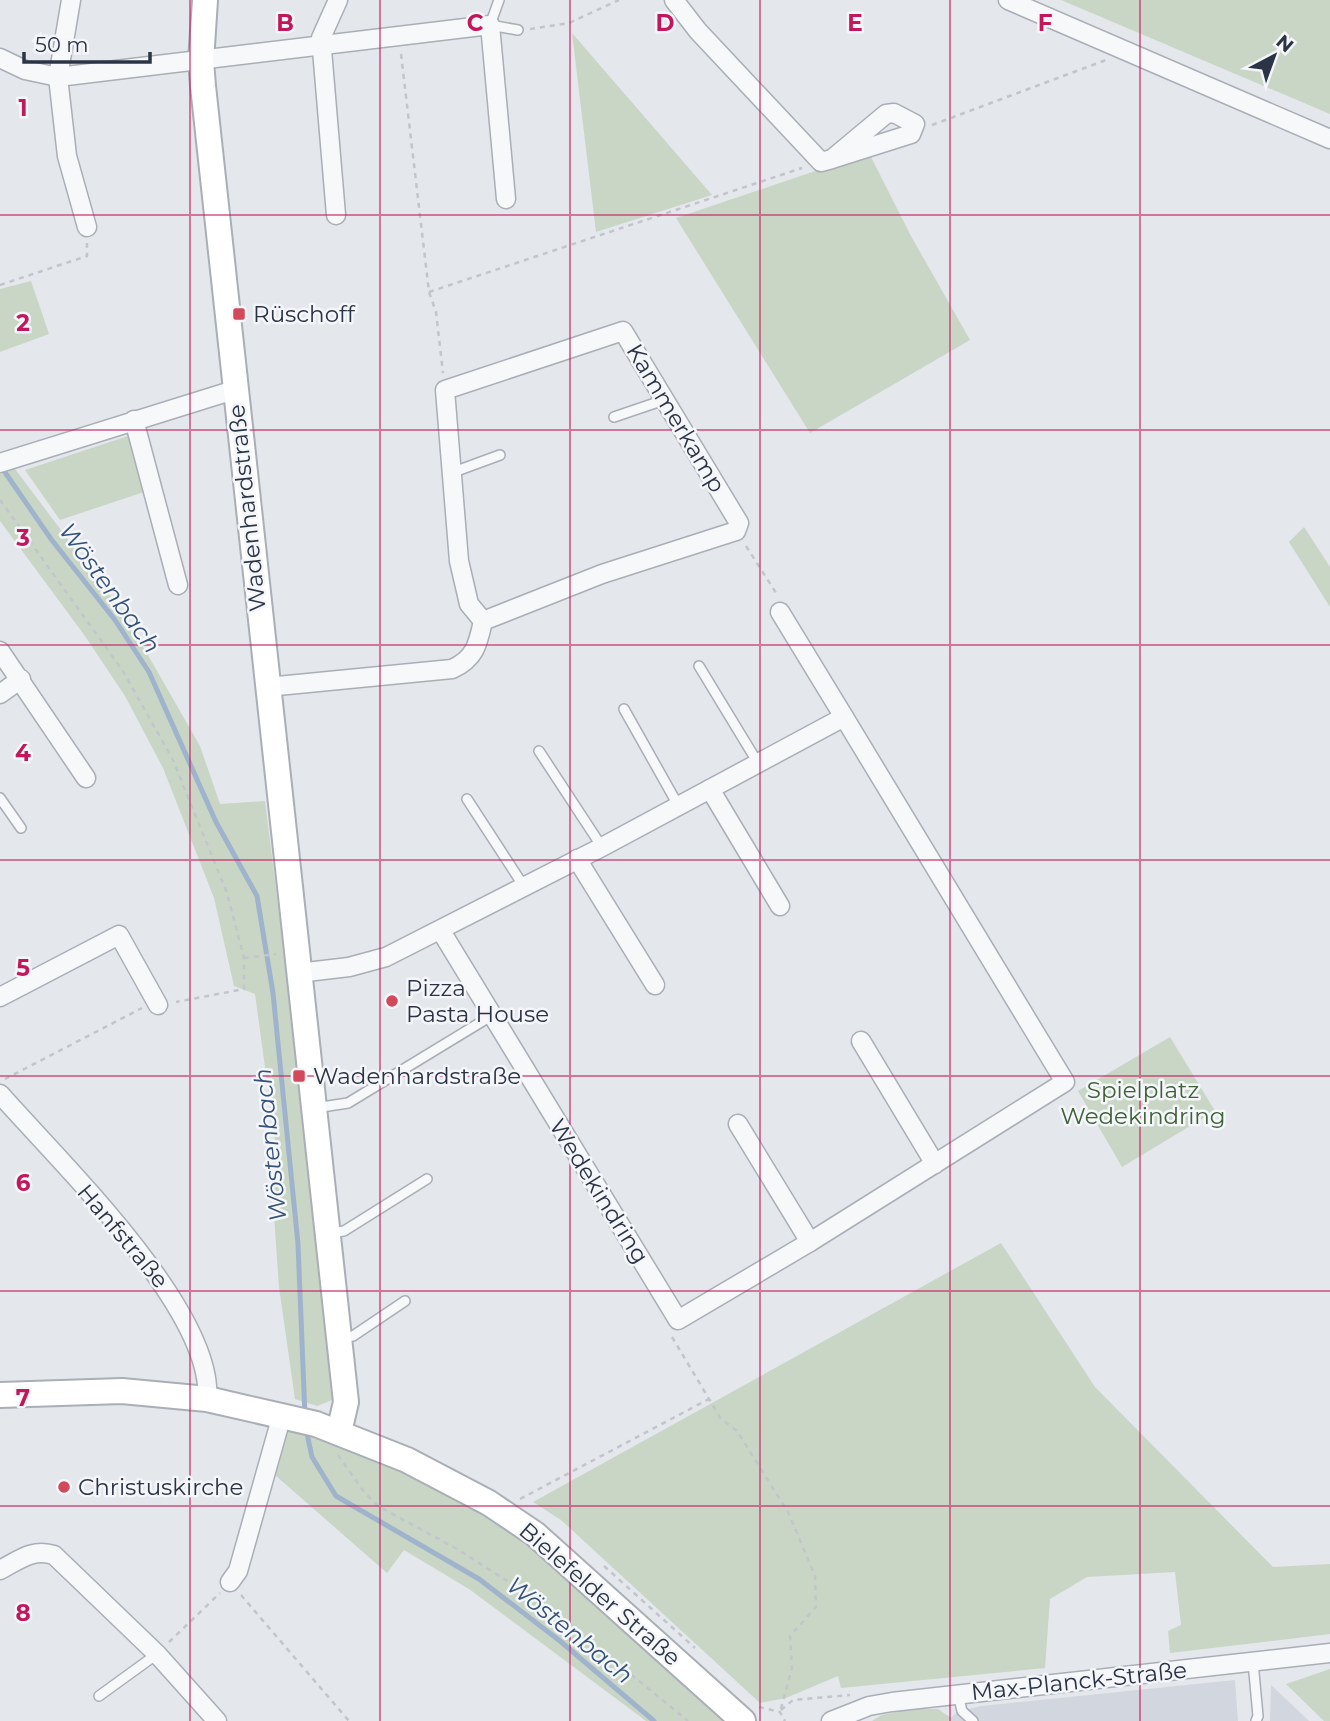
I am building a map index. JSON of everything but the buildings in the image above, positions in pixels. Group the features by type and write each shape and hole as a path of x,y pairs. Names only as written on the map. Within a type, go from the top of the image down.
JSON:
{"street":[{"path":"71,0 58,77 67,156 87,226"},
{"name":"Wadenhardstraße","path":"205,0 201,61 267,687 291,963 314,1108 346,1402 340,1432"},
{"path":"336,215 321,38 338,0"},
{"path":"674,0 698,31 827,160"},
{"path":"1008,0 1330,139"},
{"path":"0,58 25,70 58,77 321,47 490,24 506,199"},
{"path":"894,113 912,120 915,129 911,134 827,160 886,114 894,113"},
{"name":"Kammerkamp","path":"445,390 624,331 739,523 736,531"},
{"path":"0,463 234,390"},
{"path":"445,390 461,571 469,604 483,621"},
{"path":"134,420 178,585"},
{"path":"483,621 602,574 736,531"},
{"path":"678,1320 810,1242 1065,1082 780,612"},
{"path":"267,687 452,668 474,654 483,621"},
{"path":"0,651 86,778"},
{"path":"0,694 21,679"},
{"path":"291,963 364,964 440,931 844,717"},
{"path":"710,789 780,906"},
{"path":"577,859 655,985"},
{"name":"Wedekindring","path":"440,931 678,1320"},
{"path":"0,997 119,935 158,1005"},
{"path":"861,1041 935,1164"},
{"name":"Hanfstraße","path":"0,1094 141,1254 172,1295 209,1384 207,1399"},
{"path":"738,1124 810,1242"},
{"name":"Bielefelder Straße","path":"0,1395 122,1391 207,1399 298,1419 340,1432 407,1460 489,1503 535,1534 743,1721"},
{"path":"230,1583 238,1571 298,1419"},
{"path":"0,1570 29,1554 41,1551 54,1555 157,1654 217,1721"},
{"name":"Max-Planck-Straße","path":"831,1721 851,1709 869,1706 1330,1653"}],"lane":[{"path":"499,0 490,24 518,30"},
{"path":"614,417 664,400"},
{"path":"451,473 500,455"},
{"path":"699,666 758,763"},
{"path":"624,709 678,805"},
{"path":"539,751 602,847"},
{"path":"0,798 21,828"},
{"path":"467,799 523,885"},
{"path":"314,1108 348,1103 491,1016"},
{"path":"327,1233 344,1231 427,1179"},
{"path":"339,1339 353,1336 405,1301"},
{"path":"99,1696 157,1654"},
{"path":"1253,1662 1258,1716 1256,1721"},
{"path":"958,1694 962,1710 973,1721"}],"path":[{"path":"518,30 569,23 619,0"},
{"path":"399,37 429,292 436,312 445,390"},
{"path":"915,129 1116,57 1120,49"},
{"path":"429,292 827,160"},
{"path":"0,285 87,257 87,226"},
{"path":"0,500 123,671 173,760 227,893 244,958 244,989 137,1009 0,1082"},
{"path":"736,531 779,597 780,612"},
{"path":"244,958 291,963"},
{"path":"678,1320 672,1337 721,1419 737,1431 788,1512 815,1576 816,1607 790,1636 792,1668 780,1712 793,1700 842,1693 851,1709"},
{"path":"519,1501 709,1399"},
{"path":"340,1432 336,1453 364,1492 378,1506 457,1549 551,1609 688,1721"},
{"path":"157,1654 230,1583 349,1721"}],"shaded area":[{"path":"1235,1680 1238,1721 948,1721 957,1712 981,1706"},
{"path":"1271,1685 1309,1721 1270,1721"}],"green space":[{"path":"1061,0 1330,0 1330,114"},
{"path":"572,33 712,195 596,232"},
{"path":"869,153 911,236 970,340 810,433 676,218"},
{"path":"31,281 49,334 0,352 0,289"},
{"path":"128,436 147,491 60,520 25,470"},
{"path":"15,469 125,615 200,746 220,804 265,801 335,1362 332,1400 317,1406 295,1399 279,1287 272,1187 281,1184 255,994 234,986 214,898 163,768 125,696 85,636 0,521 0,474"},
{"path":"1304,527 1330,567 1330,607 1289,542"},
{"name":"Spielplatz Wedekindring","path":"1170,1037 1215,1111 1122,1167 1078,1091"},
{"path":"1001,1243 1095,1387 1273,1567 1330,1564 1330,1634 1170,1653 1168,1631 1181,1625 1175,1572 1087,1577 1050,1599 1045,1668 841,1688 838,1676 786,1698 760,1703 561,1520 533,1502"},
{"path":"288,1429 404,1471 442,1489 520,1537 626,1626 725,1721 646,1721 469,1589 404,1550 387,1573 275,1475"},
{"path":"1330,1669 1330,1721 1324,1721 1286,1684"},
{"path":"910,1709 938,1709 951,1718 948,1721 872,1721 882,1715"}],"waterway":[{"name":"Wöstenbach","path":"0,465 51,539 115,620 149,672 216,822 257,896 273,993 298,1244 305,1416"},
{"name":"Wöstenbach","path":"306,1429 312,1457 336,1496 479,1579 560,1641 654,1721"}],"place":[{"name":"Rüschoff","path":"239,314"},
{"name":"Pizza Pasta House","path":"392,1001"},
{"name":"Wadenhardstraße","path":"299,1076"},
{"name":"Christuskirche","path":"64,1487"}]}
